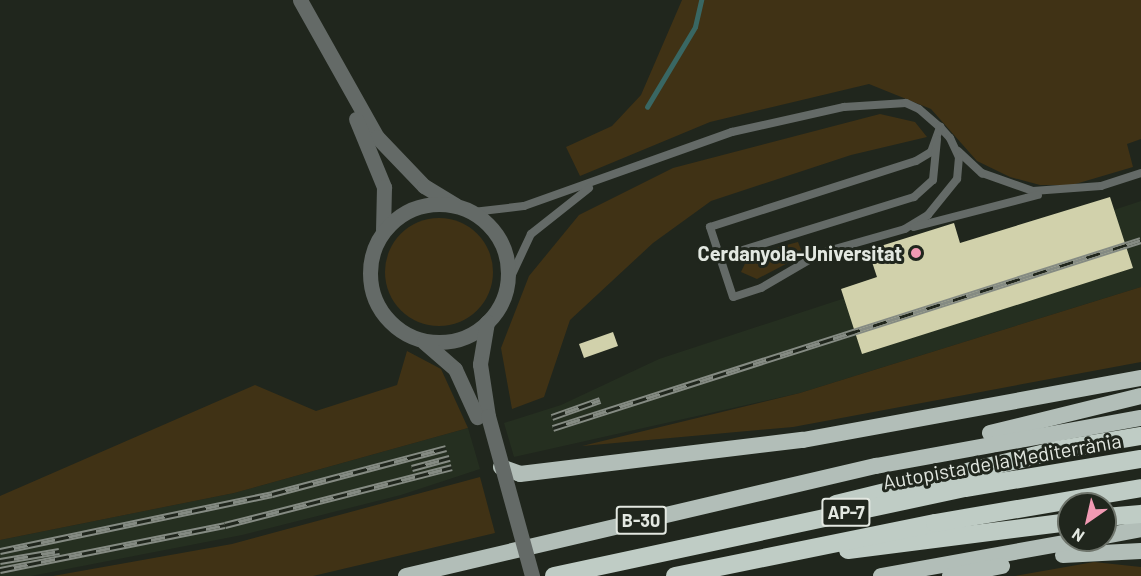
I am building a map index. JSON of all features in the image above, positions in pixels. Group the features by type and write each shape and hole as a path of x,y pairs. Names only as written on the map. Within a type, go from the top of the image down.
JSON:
{"highway":[{"path":"501,467 520,474 813,438 1141,378"},
{"path":"876,466 1141,396"},
{"name":"B-30","path":"406,576 876,466 1141,418"},
{"path":"738,534 884,489 1141,436"},
{"name":"Autopista de la Mediterrània","path":"554,576 738,534 1141,459"},
{"name":"AP-7","path":"675,576 775,555 1141,488"},
{"path":"1117,516 1141,514"},
{"path":"775,555 909,545 1057,524"},
{"path":"1117,534 1141,529"},
{"path":"881,576 1057,544"},
{"path":"950,576 1080,552 1141,551"}],"street":[{"path":"292,0 376,161 386,199 383,230 369,269 375,298 391,322 421,340 455,369 482,417 501,467 532,576"},
{"path":"300,0 377,137 424,186 473,212 504,246 508,283 487,322 480,364 482,417 521,576"},
{"path":"383,230 415,211 456,205"},
{"path":"421,340 460,338 487,322"}],"lane":[{"path":"473,212 515,208 594,184 732,132 844,107 906,104 940,127 956,148 989,177 1050,193"},
{"path":"720,257 914,197 933,180 940,127"},
{"path":"937,139 931,152 916,161 710,227 733,297 761,288 821,253 905,229 1141,173"},
{"path":"905,229 951,192 959,169 956,148"},
{"path":"508,283 531,234 594,184"}],"shaded area":[{"path":"682,0 1141,0 1141,139 1127,144 1133,167 1072,185 1040,185 1010,177 977,161 931,109 869,84 710,122 580,176 566,147 612,126 641,95"},
{"path":"880,114 915,122 927,137 851,155 711,201 653,243 570,320 544,397 512,409 501,348 529,276 579,215 673,168"},
{"path":"1141,201 1141,287 800,393 514,457 504,423 561,405 659,359"},
{"path":"439,218 460,222 477,234 489,251 493,272 489,293 477,310 460,322 439,326 418,322 401,310 389,293 385,272 389,251 401,234 418,222"},
{"path":"798,242 803,255 757,279 741,272 749,255"},
{"path":"1141,287 1141,362 793,427 582,446 800,393"},
{"path":"407,351 441,369 468,428 234,493 0,540 0,496 255,385 316,411 397,385"},
{"path":"468,428 480,469 401,495 242,535 31,576 0,576 0,540 234,493"},
{"path":"480,477 495,533 313,576 53,576 232,544"},
{"path":"1094,562 1141,567 1141,576 1015,576"}],"building":[{"path":"1110,197 1133,268 862,354 841,289 877,277 868,250 954,223 960,243"},
{"path":"613,332 618,346 584,358 579,344"}],"waterway":[{"path":"647,107 695,27 701,0"}],"railway":[{"path":"553,428 1141,240"},
{"path":"552,417 600,400"},
{"path":"0,551 272,494 446,448"},
{"path":"412,468 450,458"},
{"path":"0,570 225,525 452,467"},
{"path":"0,561 59,551"}],"place":[{"name":"Cerdanyola-Universitat","path":"916,253"}]}
